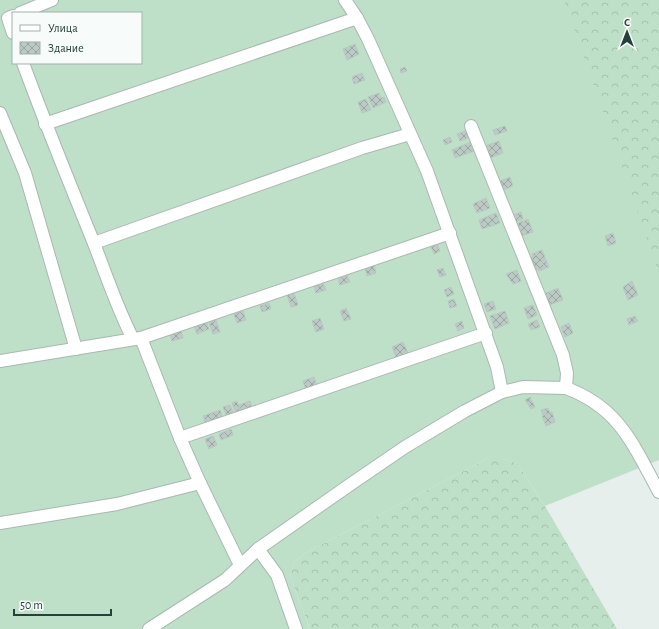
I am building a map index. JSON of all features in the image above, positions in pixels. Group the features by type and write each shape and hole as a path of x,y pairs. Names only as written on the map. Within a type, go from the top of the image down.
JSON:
{"lane":[{"path":"22,12 52,0"},
{"path":"345,0 358,18 427,171 486,333 497,367 502,392"},
{"path":"12,16 8,18 12,30"},
{"path":"45,124 358,18"},
{"path":"23,64 45,124 94,243 121,315 137,339 200,483 240,565"},
{"path":"0,113 25,173 76,349"},
{"path":"471,126 563,355 567,374 566,388"},
{"path":"94,243 362,148 410,134"},
{"path":"0,361 137,339 450,233"},
{"path":"180,438 486,333"},
{"path":"149,629 224,580 258,549 405,447 465,411 502,392 523,387 566,388 591,399 603,407 620,423 659,492"},
{"path":"0,523 117,504 200,483"},
{"path":"258,549 277,575 296,629"}],"green space":[{"path":"0,0 564,0 659,273 659,460 545,506 517,463 503,459 487,459 305,553 294,563 290,576 310,629 0,629"},
{"path":"505,0 659,0 659,369"},
{"path":"487,459 503,459 517,463 545,506 617,629 310,629 290,576 294,563 305,553"}],"building":[{"path":"355,44 359,54 347,60 343,49"},
{"path":"405,67 407,71 401,73 400,69"},
{"path":"362,73 365,80 354,84 352,77"},
{"path":"379,93 381,98 384,97 386,102 373,108 368,97"},
{"path":"366,99 371,110 362,113 358,102"},
{"path":"505,126 507,131 495,135 493,130"},
{"path":"468,130 471,137 460,141 457,134"},
{"path":"450,137 452,142 445,145 443,140"},
{"path":"473,141 477,150 455,158 452,150"},
{"path":"499,141 503,153 490,158 485,146"},
{"path":"510,177 513,186 503,190 500,181"},
{"path":"486,198 490,208 477,213 473,204"},
{"path":"521,212 523,219 513,223 511,216"},
{"path":"496,213 500,223 482,229 479,220"},
{"path":"528,219 533,232 521,236 516,224"},
{"path":"613,233 616,243 608,246 605,236"},
{"path":"437,244 440,251 434,254 431,247"},
{"path":"542,250 549,267 539,271 538,269 544,267 539,254 533,257 532,254"},
{"path":"539,254 544,267 535,270 530,258"},
{"path":"374,265 376,273 367,276 365,268"},
{"path":"443,268 446,275 440,277 437,270"},
{"path":"517,270 521,281 513,284 506,274"},
{"path":"347,275 350,282 340,285 338,278"},
{"path":"632,281 638,295 628,300 623,287"},
{"path":"323,283 326,290 316,293 314,286"},
{"path":"451,287 454,294 447,297 444,290"},
{"path":"558,288 563,300 549,305 544,294"},
{"path":"294,293 298,305 291,307 287,295"},
{"path":"454,299 457,306 450,308 448,301"},
{"path":"493,301 496,309 487,312 484,304"},
{"path":"269,303 271,309 262,312 260,306"},
{"path":"533,305 537,315 528,319 524,308"},
{"path":"346,308 351,319 344,321 340,311"},
{"path":"243,311 246,320 237,323 234,314"},
{"path":"505,311 509,323 495,329 490,316"},
{"path":"635,316 638,321 629,325 627,319"},
{"path":"320,318 324,329 316,332 312,321"},
{"path":"216,320 220,332 213,334 209,323"},
{"path":"537,320 540,327 531,330 528,324"},
{"path":"462,321 464,328 458,331 455,324"},
{"path":"206,322 209,329 197,334 194,326"},
{"path":"569,323 573,333 565,337 561,327"},
{"path":"181,331 183,338 172,341 170,334"},
{"path":"403,342 409,355 397,360 392,347"},
{"path":"314,377 317,386 306,390 303,381"},
{"path":"530,397 535,407 531,409 525,400"},
{"path":"237,401 241,412 236,414 232,403"},
{"path":"250,401 253,411 243,415 239,405"},
{"path":"230,405 234,415 227,418 223,407"},
{"path":"548,408 550,413 543,415 541,410"},
{"path":"220,410 223,418 206,424 203,416"},
{"path":"552,412 555,422 546,426 542,416"},
{"path":"231,429 233,435 221,440 219,434"},
{"path":"213,436 217,445 209,449 205,439"}]}
